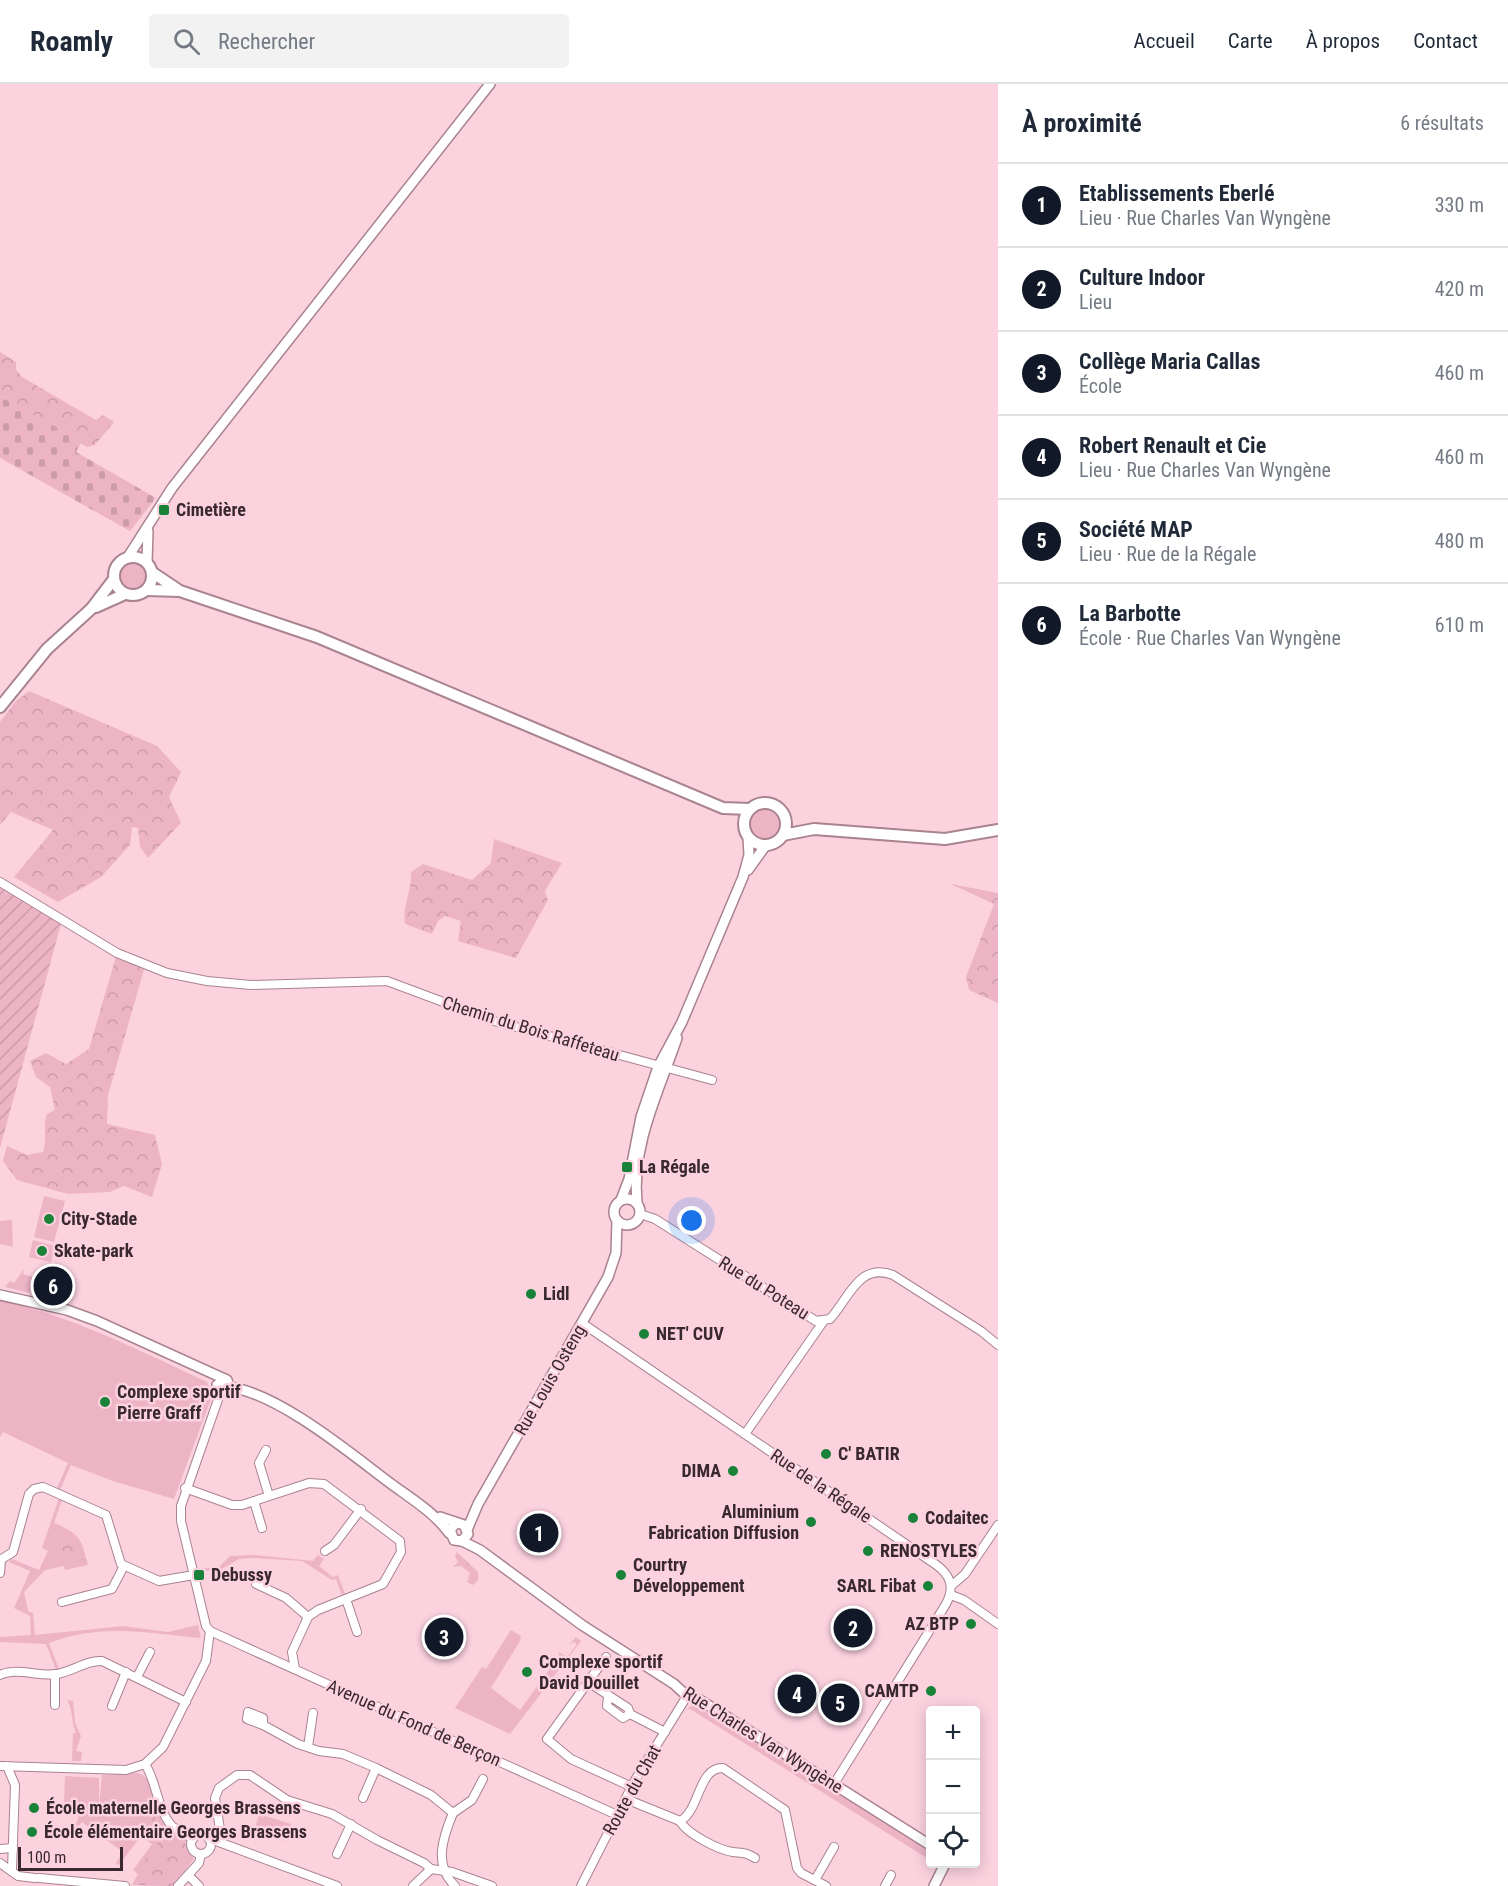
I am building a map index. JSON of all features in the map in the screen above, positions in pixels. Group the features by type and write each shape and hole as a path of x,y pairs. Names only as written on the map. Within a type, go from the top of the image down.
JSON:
{"main road":[{"path":"0,707 47,649 91,609 114,579 119,563 128,557 142,558 153,573 180,591 317,637 723,807 750,809 758,805 771,804 778,808 784,817 814,830"},
{"path":"147,590 153,573"},
{"path":"114,579 125,594"},
{"path":"91,609 125,594 137,595 147,590 180,591"},
{"path":"723,807 744,826 748,837 756,843 766,845 776,842 783,835 814,830 924,839 963,838 998,830"},
{"path":"744,826 750,809"},
{"path":"783,835 784,817"}],"street":[{"path":"128,557 170,492 490,84"},
{"path":"147,562 146,544 149,525"},
{"path":"662,1067 644,1136 636,1180 640,1214 632,1224 624,1224 617,1220 615,1209 629,1179 641,1117 662,1067 682,1022 743,877 749,855 748,837"},
{"path":"743,877 766,845"},
{"name":"Chemin du Bois Raffeteau","path":"0,882 117,953 167,973 207,981 251,985 387,981 494,1022 712,1080"},
{"path":"621,1200 629,1199 637,1203"},
{"name":"Rue du Poteau","path":"640,1214 655,1220 813,1319 823,1322 834,1315 861,1278 879,1272 893,1275 981,1331 998,1345"},
{"name":"Rue Louis Osteng","path":"616,1252 617,1220"},
{"name":"Rue Louis Osteng","path":"460,1531 478,1504 608,1277 616,1252 632,1224"},
{"path":"0,1295 97,1320 206,1371 223,1386 186,1488 180,1517 210,1631 206,1661 163,1748 145,1764 116,1770 4,1766"},
{"path":"745,1434 823,1322"},
{"name":"Rue de la Régale","path":"582,1323 935,1564 949,1577 951,1590"},
{"name":"Rue Charles Van Wyngène","path":"223,1386 256,1395 309,1425 460,1531 480,1550 559,1609 674,1684 687,1696 700,1700 926,1842"},
{"path":"267,1450 259,1462 269,1496"},
{"path":"186,1488 232,1505 319,1483 328,1486 397,1538 401,1552 383,1584 318,1610 309,1617 292,1652 277,1661"},
{"path":"0,1573 1,1560 11,1555 14,1549 29,1494 34,1489 43,1487 103,1513 108,1521 118,1560 124,1566 161,1581 194,1575"},
{"path":"254,1501 262,1528"},
{"path":"325,1551 334,1545 360,1509"},
{"path":"834,1784 951,1590 965,1574 998,1525"},
{"path":"62,1602 112,1589 124,1566"},
{"path":"256,1584 286,1598 309,1617"},
{"path":"951,1590 998,1624"},
{"path":"346,1599 357,1632"},
{"name":"Avenue du Fond de Berçon","path":"210,1631 617,1815"},
{"path":"137,1677 150,1652"},
{"path":"292,1652 295,1669"},
{"path":"606,1657 547,1739 570,1759 632,1787"},
{"path":"0,1675 10,1672 55,1674 98,1660 186,1702"},
{"path":"112,1706 126,1672"},
{"path":"55,1674 55,1705"},
{"path":"588,1682 608,1697 613,1696 628,1708 630,1714 665,1732"},
{"name":"Route du Chat","path":"581,1886 632,1787 687,1696"},
{"path":"308,1747 313,1713"},
{"path":"263,1725 276,1734 308,1747 343,1754 376,1768 431,1795 453,1813"},
{"path":"145,1764 151,1773 167,1820 193,1839"},
{"path":"4,1766 15,1785 12,1869"},
{"path":"363,1798 376,1768"},
{"path":"680,1821 688,1814 709,1773 716,1768 723,1768 785,1810 788,1815 797,1868 826,1886"},
{"path":"222,1842 215,1798 219,1788 237,1774 250,1775 287,1800 325,1811 424,1863 431,1869 443,1870 492,1886"},
{"path":"455,1886 443,1870 442,1844 453,1813 472,1800 483,1779"},
{"path":"626,1799 680,1821 685,1831 729,1851 744,1851 755,1858"},
{"path":"337,1854 351,1824"},
{"path":"193,1839 200,1835 222,1842 270,1863 337,1886"},
{"path":"178,1886 199,1863 201,1854 210,1847 208,1838"},
{"path":"193,1839 193,1850 201,1854"},
{"path":"815,1880 834,1847"},
{"path":"0,1849 13,1848"},
{"path":"0,1863 12,1869 18,1876 125,1886"},
{"path":"934,1886 943,1868"},
{"path":"413,1886 431,1869"},
{"path":"188,1875 199,1886"},
{"path":"885,1886 891,1875"}],"green space":[{"path":"0,352 16,362 16,370 22,377 96,420 103,415 114,422 95,445 87,447 0,396"},
{"path":"0,396 81,443 76,452 156,498 130,531 0,458"},
{"path":"134,562 144,566 148,576 144,586 134,590 124,586 120,576 124,566"},
{"path":"29,691 157,746 181,772 169,797 181,823 148,858 140,847 138,828 132,827 130,845 101,877 58,902 14,877 53,830 11,812 0,825 0,722 16,701"},
{"path":"765,810 776,814 780,825 776,836 765,840 754,836 750,825 754,814"},
{"path":"494,839 562,863 545,891 548,900 516,958 458,941 461,921 445,916 438,921 432,934 405,924 411,872 423,864 472,880 491,863"},
{"path":"951,884 998,893 998,1003 969,990 966,977 994,904"},
{"path":"0,887 61,924 0,1148"},
{"path":"117,953 145,966 108,1095 107,1124 155,1135 162,1164 152,1197 124,1186 110,1192 68,1194 17,1180 3,1161 7,1146 27,1155 43,1152 47,1114 55,1110 50,1087 36,1077 30,1061 46,1053 66,1064 89,1049"},
{"name":"City-Stade","path":"44,1196 65,1201 54,1242 34,1237"},
{"path":"12,1220 13,1247 0,1244 0,1221"},
{"name":"Skate-park","path":"33,1240 55,1246 51,1262 29,1257"},
{"path":"24,1269 23,1274 34,1277 30,1293 5,1287 10,1281 14,1283"},
{"name":"Complexe sportif Pierre Graff","path":"0,1300 80,1325 207,1382 212,1396 174,1499 113,1481 71,1465 60,1490 57,1488 68,1463 3,1432 0,1437"},
{"path":"59,1498 62,1500 54,1523 69,1530 78,1538 88,1565 65,1570 64,1566 45,1570 24,1592 28,1611 33,1613 35,1635 123,1626 168,1632 198,1625 201,1638 124,1631 87,1633 68,1637 49,1643 59,1669 56,1670 46,1644 0,1642 0,1637 31,1635 30,1616 14,1608 30,1571 9,1562 12,1559 39,1570 48,1551 42,1548"},
{"path":"62,1537 68,1540 78,1539 77,1550 84,1560 64,1561"},
{"path":"457,1552 478,1572 478,1580 473,1585 467,1582 470,1573 461,1566 453,1567 458,1562 455,1556"},
{"path":"253,1555 313,1561 318,1555 324,1559 319,1566 333,1577 338,1575 345,1594 342,1596 336,1579 332,1580 302,1561 239,1559 220,1570 204,1571 199,1575 198,1569 219,1567 230,1556"},
{"path":"511,1630 521,1636 520,1641 491,1688 520,1710 559,1656 559,1652 567,1657 577,1644 574,1642 569,1645 576,1637 581,1641 510,1734 455,1708 482,1667 486,1669"},
{"path":"67,1700 73,1701 75,1723 81,1736 76,1751 82,1752 81,1761 72,1761 73,1733 76,1733"},
{"path":"693,1705 720,1719 926,1849 926,1857 690,1709 685,1710"},
{"path":"138,1773 150,1784 166,1823 185,1839 186,1849 194,1859 173,1886 132,1885 138,1874 133,1870 152,1844 141,1836 119,1865 116,1863 123,1852 82,1822 68,1840 63,1840 78,1820 80,1806 92,1806 64,1804 65,1776 99,1778 99,1806 102,1775"},
{"path":"144,1806 155,1816 157,1823 167,1826 177,1834 171,1839 169,1846 174,1847 184,1841 193,1858 172,1886 135,1885 140,1875 141,1862 158,1847 156,1841 141,1835 146,1821 141,1809"},
{"path":"259,1814 291,1824 286,1841 254,1831"}],"place":[{"name":"Cimetière","path":"164,510"},
{"name":"La Régale","path":"627,1167"},
{"name":"City-Stade","path":"49,1219"},
{"name":"Skate-park","path":"42,1251"},
{"name":"La Barbotte","path":"53,1286"},
{"name":"Lidl","path":"531,1294"},
{"name":"NET' CUV","path":"644,1334"},
{"name":"Complexe sportif Pierre Graff","path":"105,1402"},
{"name":"C' BATIR","path":"826,1454"},
{"name":"DIMA","path":"733,1471"},
{"name":"Codaitec","path":"913,1518"},
{"name":"Aluminium Fabrication Diffusion","path":"811,1522"},
{"name":"Etablissements Eberlé","path":"539,1533"},
{"name":"RENOSTYLES","path":"868,1551"},
{"name":"Debussy","path":"199,1575"},
{"name":"Courtry Développement","path":"621,1575"},
{"name":"SARL Fibat","path":"928,1586"},
{"name":"AZ BTP","path":"971,1624"},
{"name":"Culture Indoor","path":"853,1628"},
{"name":"Collège Maria Callas","path":"444,1637"},
{"name":"Complexe sportif David Douillet","path":"527,1672"},
{"name":"CAMTP","path":"931,1691"},
{"name":"Robert Renault et Cie","path":"797,1694"},
{"name":"Société MAP","path":"840,1703"},
{"name":"École maternelle Georges Brassens","path":"34,1808"},
{"name":"École élémentaire Georges Brassens","path":"32,1832"}]}
